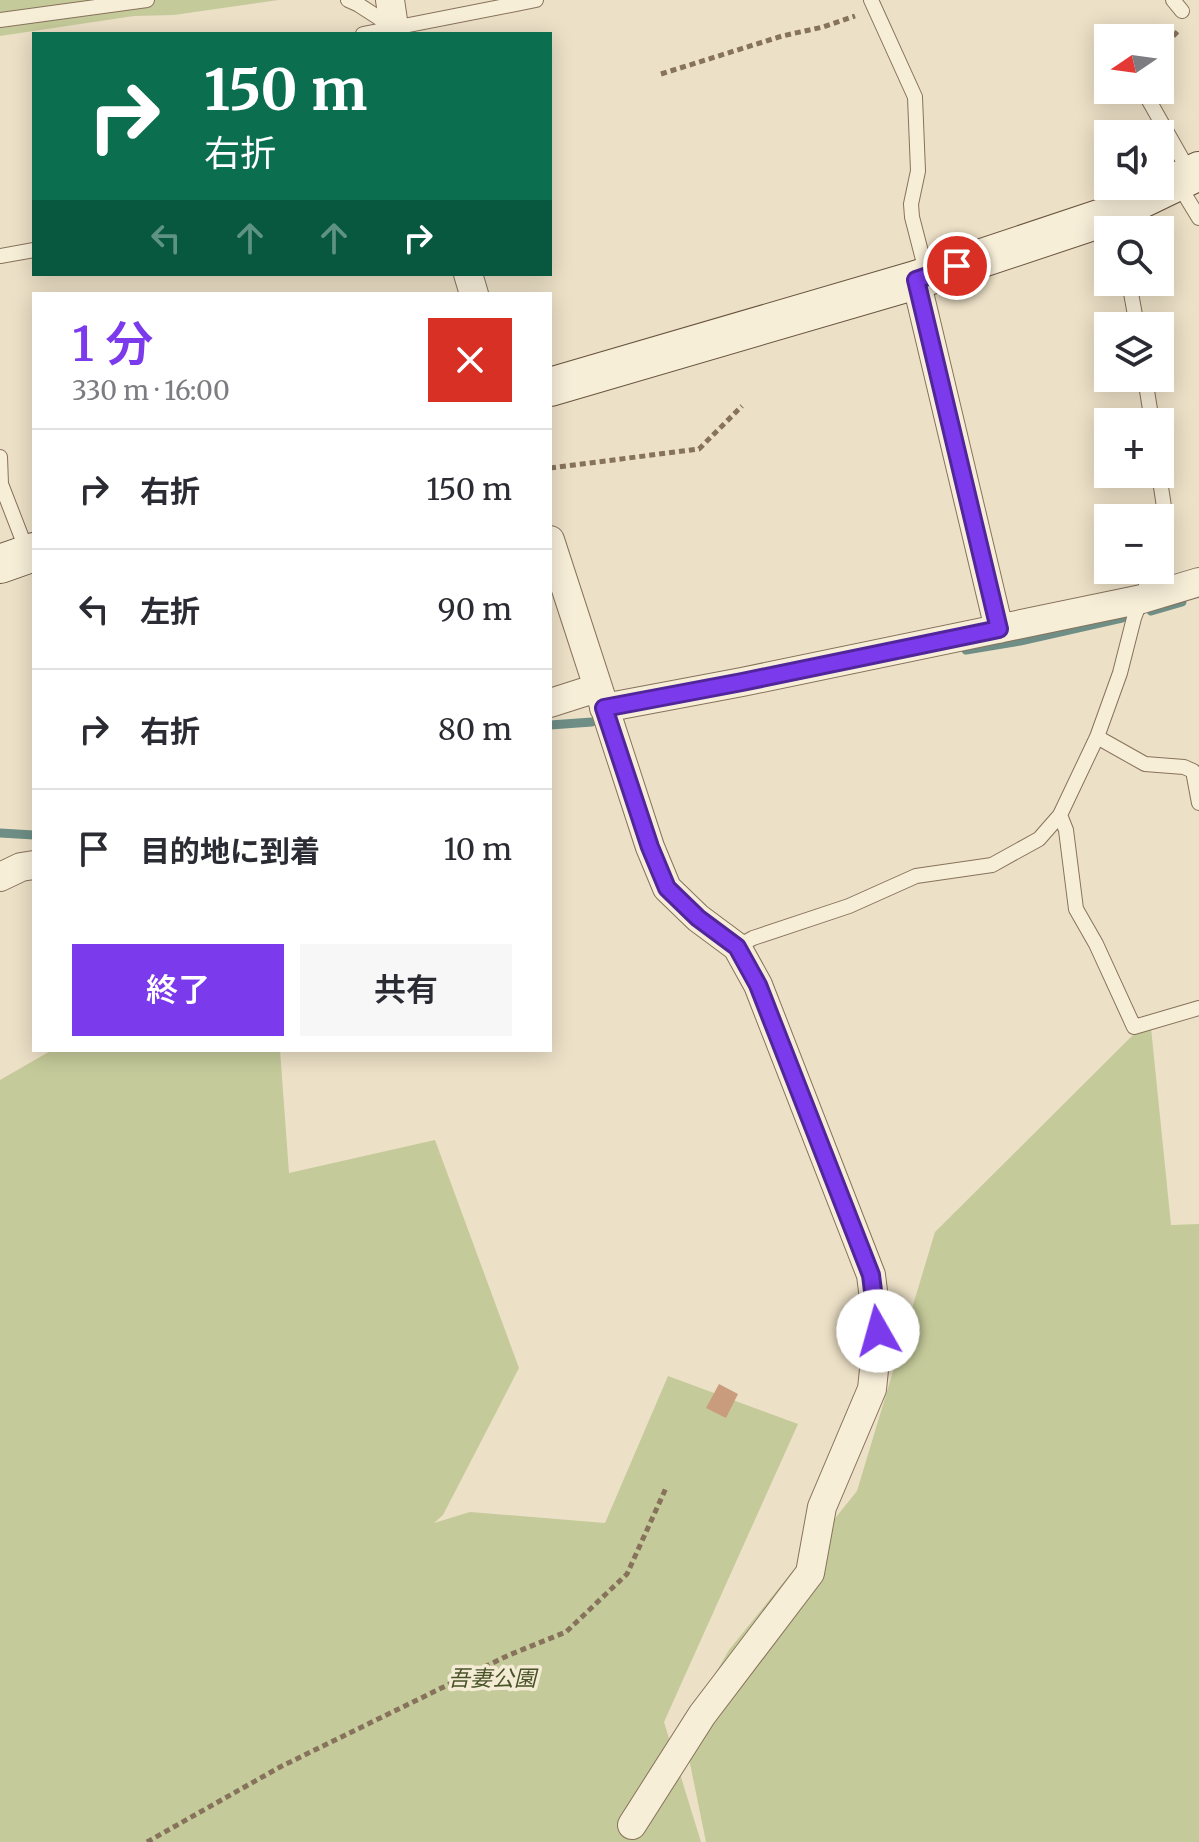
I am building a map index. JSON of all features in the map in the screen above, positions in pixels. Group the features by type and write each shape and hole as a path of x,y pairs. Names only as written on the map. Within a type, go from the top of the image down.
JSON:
{"street":[{"path":"1120,216 1189,176"},
{"path":"552,386 1094,228"},
{"path":"922,278 999,629"},
{"path":"552,546 650,847 667,888 698,918 737,947 758,985 871,1275 878,1331 872,1389 822,1507 810,1573 702,1715 632,1825"},
{"path":"552,703 742,682 1142,599 1199,582"},
{"path":"0,877 32,865"}],"lane":[{"path":"0,20 147,0"},
{"path":"348,0 393,20"},
{"path":"367,32 393,20 536,0"},
{"path":"873,4 915,97 918,171 911,204 922,278"},
{"path":"1150,104 1189,176 1199,218"},
{"path":"0,256 32,250"},
{"path":"0,457 1,484 21,557"},
{"path":"737,947 753,938 849,906 916,876 992,865 1039,839 1060,815 1097,737 1147,584"},
{"path":"1097,737 1145,764 1184,767 1193,771 1199,803"},
{"path":"1060,815 1066,830 1076,909 1096,944 1134,1027 1199,1008"}],"path":[{"path":"661,74 782,36 823,27 873,4"},
{"path":"552,468 699,449 742,406"},
{"path":"147,1842 295,1760 509,1655 566,1632 627,1574 666,1488"}],"green space":[{"path":"0,0 279,0 174,15 134,16 0,36"},
{"path":"1150,1018 1171,1225 1199,1224 1199,1842 706,1842 683,1729 729,1650 857,1491 935,1232"},
{"name":"吾妻公園","path":"49,1052 280,1052 289,1173 435,1140 519,1368 443,1515 434,1523 470,1512 605,1523 668,1376 798,1424 664,1722 701,1842 0,1842 0,1080"}],"building":[{"path":"719,1384 738,1394 726,1418 706,1408"}],"waterway":[{"path":"1151,611 1182,602"},
{"path":"966,650 1122,618"},
{"path":"552,725 592,722"},
{"path":"0,833 32,835"}],"route":[{"path":"878,1331 871,1275 758,985 737,947 698,918 667,888 650,847 604,708 999,629 916,280 957,266"}]}
